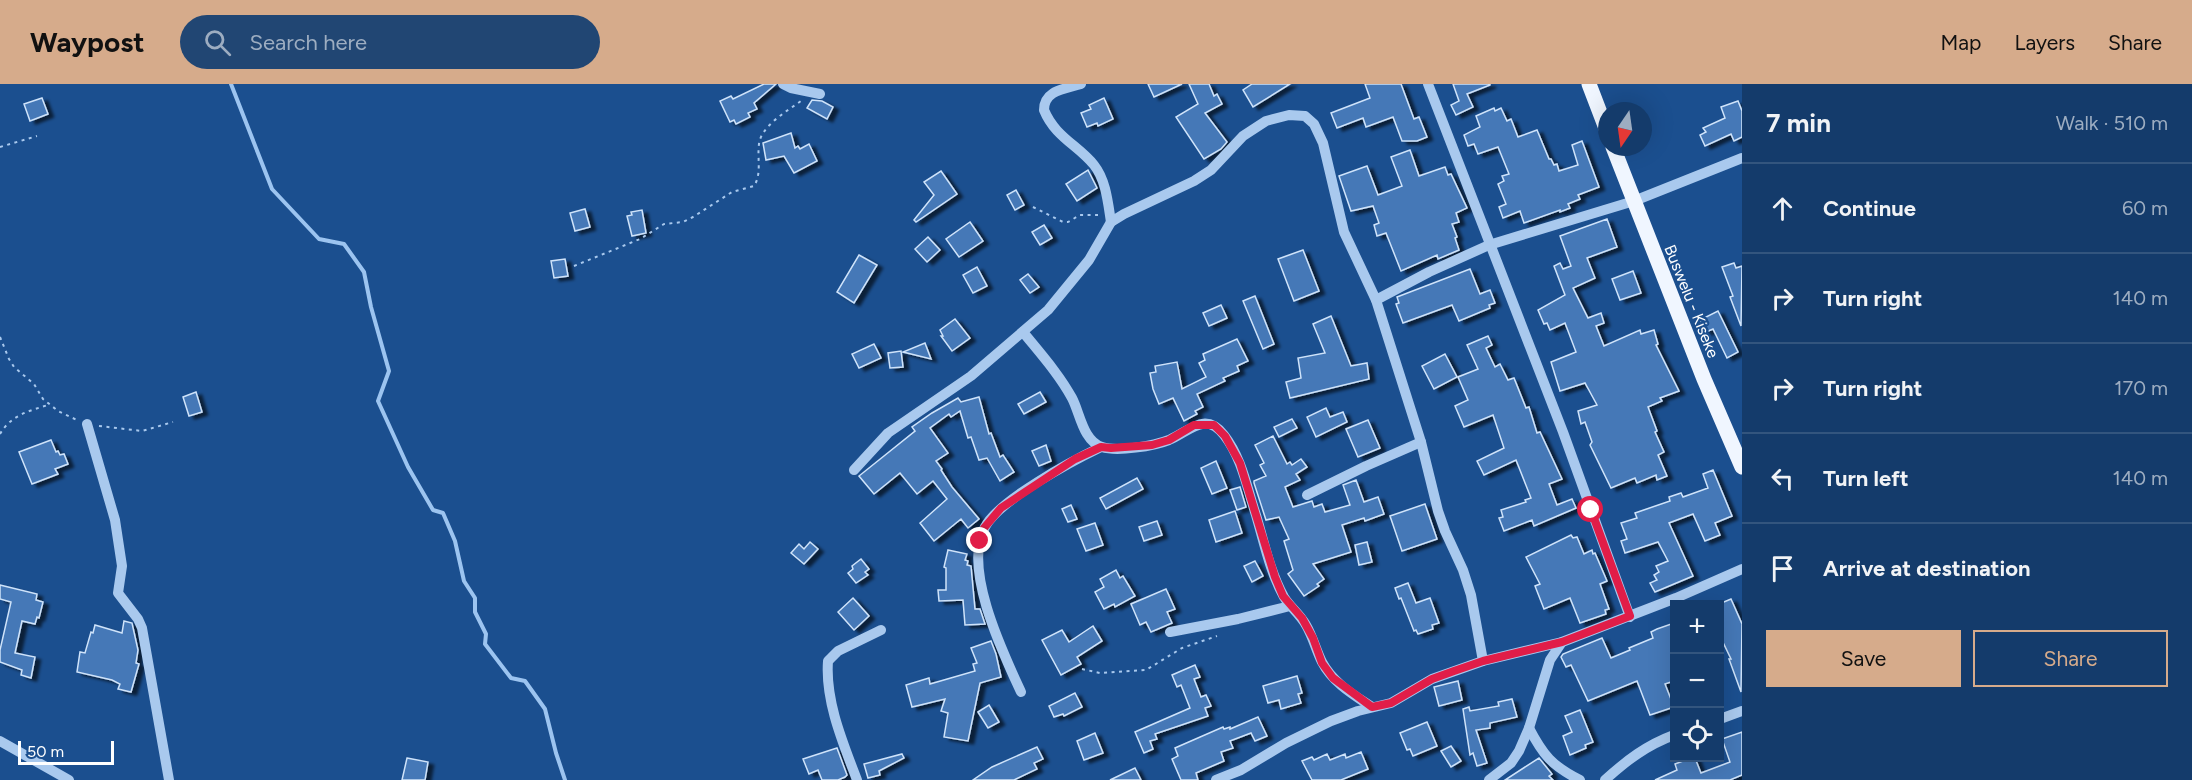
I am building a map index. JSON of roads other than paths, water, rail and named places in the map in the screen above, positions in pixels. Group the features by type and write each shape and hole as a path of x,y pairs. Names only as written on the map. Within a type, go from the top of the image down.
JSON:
{"main road":[{"path":"1589,84 1598,108"},
{"name":"Buswelu - Kiseke","path":"1616,156 1704,379 1742,467"}],"street":[{"path":"783,84 820,94"},
{"path":"854,470 888,433 950,391 1048,310 1089,260 1110,219 1100,174 1093,163 1060,134 1044,110 1046,98 1050,93 1081,84"},
{"path":"1428,84 1559,422 1630,616"},
{"path":"1110,219 1194,181 1211,170 1243,136 1266,121 1289,115 1305,116 1314,124 1323,143 1344,232 1377,300 1421,442 1444,531 1463,570 1471,595 1483,661"},
{"path":"1377,300 1429,272 1489,245 1634,201 1742,158"},
{"path":"1023,332 1053,369 1072,398 1091,440 1101,447 1152,445 1169,440 1194,425 1214,425 1225,436 1240,463 1275,577 1290,606 1302,618 1313,638 1322,663 1333,678 1372,707"},
{"path":"87,424 116,520 122,566 118,593 142,628 169,780"},
{"path":"1307,495 1421,442"},
{"path":"1021,692 998,642 982,587 978,555 984,528 1001,508 1075,459 1101,447"},
{"path":"1216,780 1241,770 1286,743 1331,721 1391,703 1432,679 1483,661 1562,642 1742,569"},
{"path":"1170,632 1290,606"},
{"path":"856,780 832,703 828,680 828,661 838,651 881,630"},
{"path":"1489,780 1511,763 1529,728 1550,660 1562,642"},
{"path":"1724,717 1742,711"},
{"path":"1529,728 1539,748 1552,764 1580,780"},
{"path":"1605,780 1630,757 1670,737"},
{"path":"0,741 69,780"}],"waterway":[{"path":"231,84 272,189 319,239 344,244 364,272 389,371 378,401 408,467 433,510 443,513 455,541 464,581 475,598 475,612 486,634 485,644 511,678 525,681 545,709 565,780"}]}
